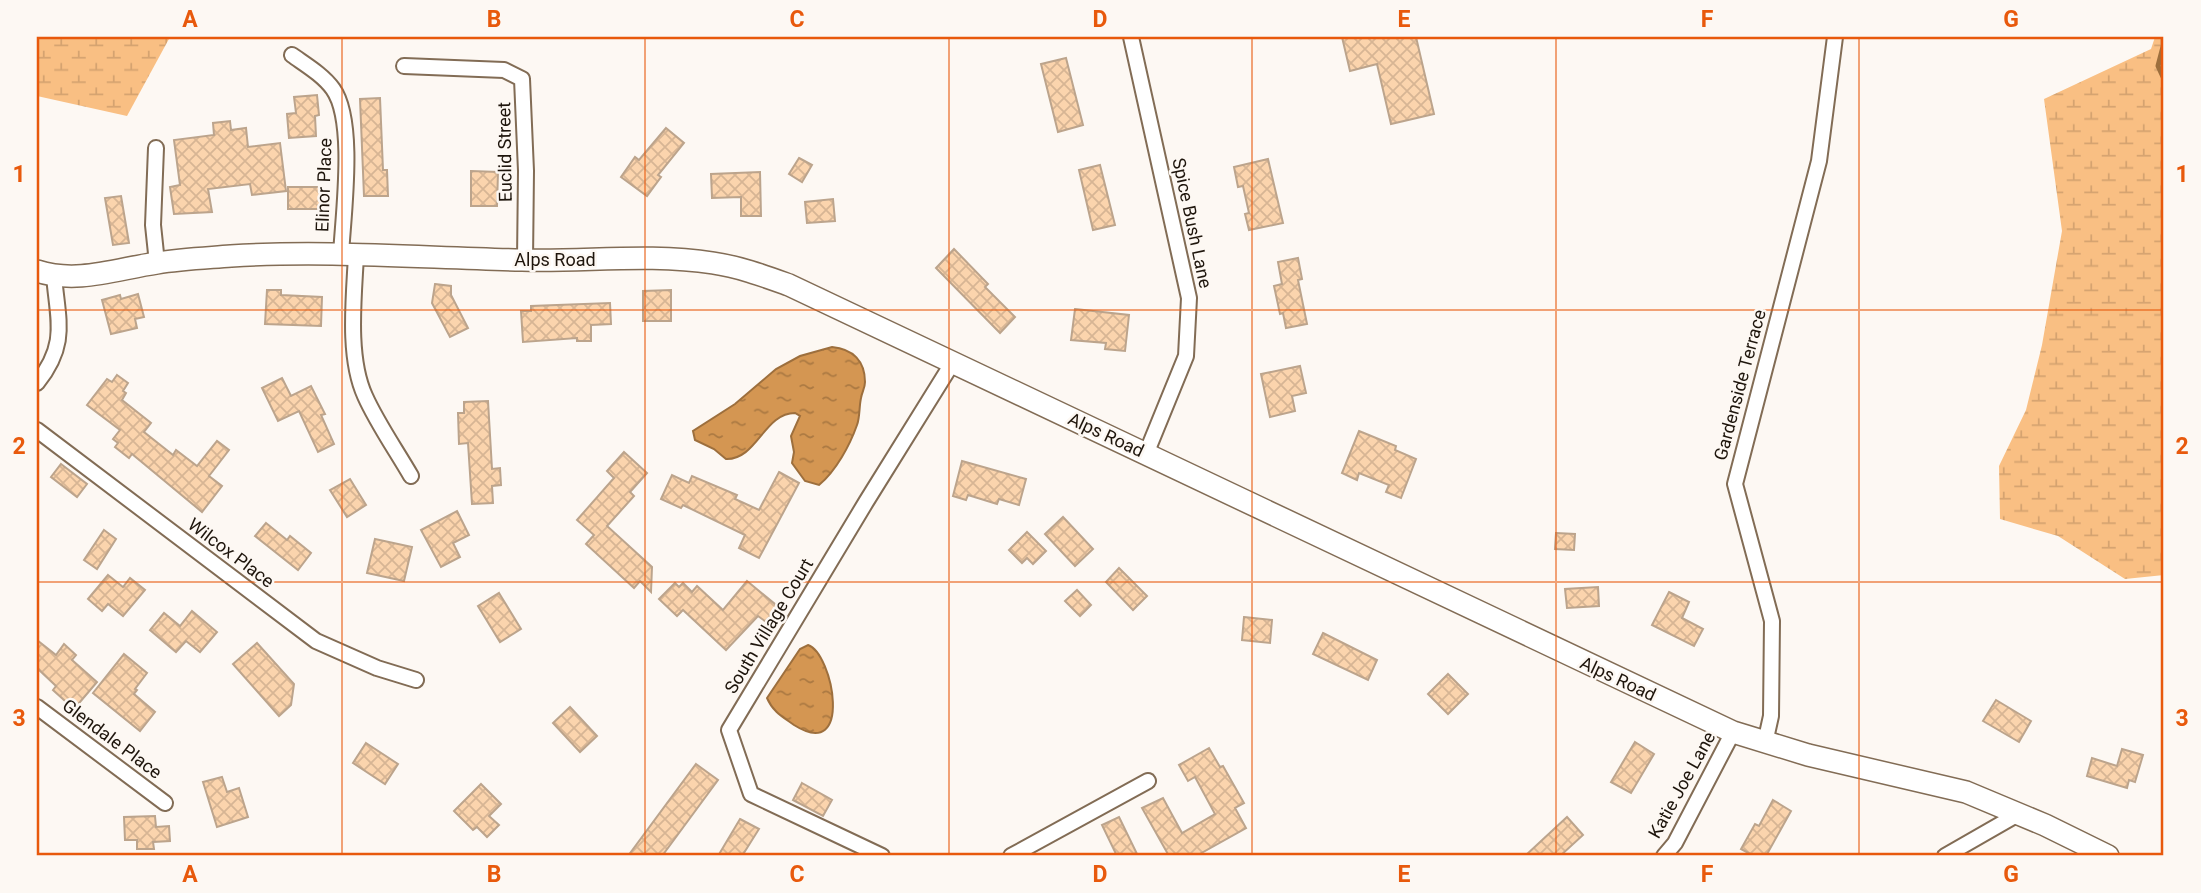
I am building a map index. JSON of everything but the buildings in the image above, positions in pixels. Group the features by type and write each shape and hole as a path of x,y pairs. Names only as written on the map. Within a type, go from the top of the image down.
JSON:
{"street":[{"name":"Spice Bush Lane","path":"1131,37 1189,298 1185,356 1146,454"},
{"name":"Gardenside Terrace","path":"1765,743 1771,716 1772,621 1735,484 1819,161 1835,37"},
{"name":"Elinor Place","path":"292,55 325,79 341,106 346,137 348,255 358,376 364,395 411,476"},
{"name":"Euclid Street","path":"404,66 503,70 522,79 526,171 525,261"},
{"path":"156,148 153,225 157,263"},
{"name":"Alps Road","path":"45,273 74,277 157,263 245,255 348,255 525,261 684,261 743,269 789,285 1733,733 1966,792 2020,813 2108,856"},
{"path":"37,383 55,354 60,336 45,273"},
{"name":"South Village Court","path":"882,856 751,794 729,730 953,362"},
{"name":"Wilcox Place","path":"37,430 316,641 377,668 416,680"},
{"name":"Glendale Place","path":"37,707 165,803"},
{"name":"Katie Joe Lane","path":"1664,856 1675,842 1733,733"},
{"path":"1011,856 1148,781"},
{"path":"1945,856 2020,813"}],"green space":[{"path":"37,37 170,37 127,116 37,96"},
{"path":"2155,37 2164,37 2164,575 2125,579 2058,536 2000,519 1999,466 2026,410 2042,345 2062,231 2044,99 2151,49"}],"water":[{"path":"832,347 846,350 856,357 863,368 865,384 858,422 850,441 837,465 819,485 805,481 792,463 794,452 791,436 800,416 795,413 775,420 746,452 737,457 726,459 714,449 695,440 693,431 735,404 776,369 800,356"},
{"path":"808,645 817,652 825,666 833,702 831,718 825,730 813,733 782,717 767,698 800,649"}],"waterway":[{"path":"2164,43 2158,66 2164,79"}]}
